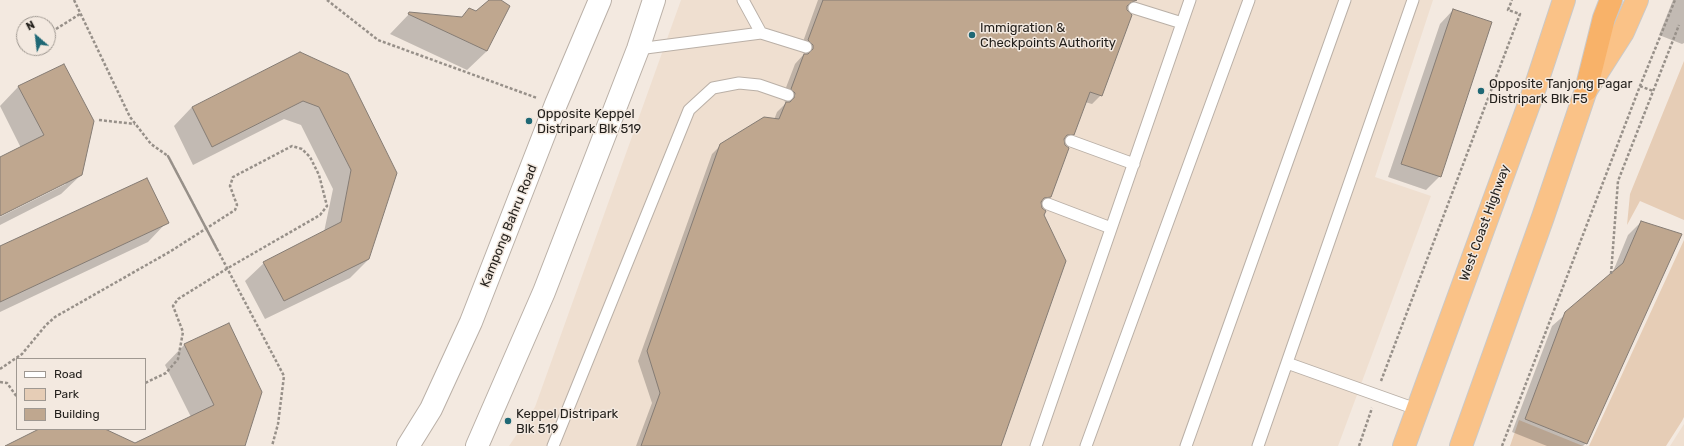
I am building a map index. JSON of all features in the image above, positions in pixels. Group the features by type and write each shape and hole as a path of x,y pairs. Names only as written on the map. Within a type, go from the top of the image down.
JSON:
{"highway":[{"name":"West Coast Highway","path":"1404,446 1416,409 1536,85 1564,0"},
{"path":"1461,446 1543,217 1586,90 1610,0"},
{"path":"1586,90 1623,32 1637,0"},
{"path":"1400,446 1416,409"}],"main road":[{"name":"Kampong Bahru Road","path":"408,446 431,410 472,322 556,104 600,0"},
{"path":"477,446 544,292 638,49 654,0"}],"lane":[{"path":"743,0 761,33"},
{"path":"1036,446 1190,0"},
{"path":"1086,446 1249,0"},
{"path":"1186,446 1346,0"},
{"path":"1258,446 1413,0"},
{"path":"1134,8 1182,23"},
{"path":"638,49 761,33 806,47"},
{"path":"554,446 689,110 713,88 739,83 759,84 788,95"},
{"path":"1072,140 1134,164"},
{"path":"1048,204 1111,228"},
{"path":"1287,363 1416,409"}],"path":[{"path":"74,0 135,124 150,144 168,156 217,249"},
{"path":"327,0 378,40 556,104"},
{"path":"1360,446 1376,396 1520,14 1508,10 1512,0"},
{"path":"1502,446 1640,86 1675,0"},
{"path":"56,29 80,14"},
{"path":"1611,274 1618,181 1679,25"},
{"path":"1640,86 1653,90"},
{"path":"99,120 135,124"},
{"path":"16,358 22,354 46,325 55,317 207,230 235,210 237,205 230,186 233,177 292,146 302,149 310,158 319,175 327,199 327,206 320,215 228,268 178,299 173,306 183,332 178,359 166,373 146,383"},
{"path":"168,156 284,376 278,424 272,446"},
{"path":"0,369 16,358"},
{"path":"0,382 7,383 16,396"}],"shaded area":[{"path":"681,0 1433,0 1375,177 1431,196 1338,446 509,446 535,407"},
{"path":"1684,424 1684,446 1670,446"}],"green space":[{"path":"1684,61 1684,220 1640,201 1627,225 1630,194"},
{"path":"1684,240 1684,417 1666,446 1589,446"},
{"path":"1519,420 1583,446 1510,446"}],"building":[{"path":"489,0 501,0 510,6 487,51 408,14 409,12 462,17 469,8 476,11"},
{"path":"823,0 1137,0 1127,6 1127,10 1132,15 1102,96 1090,92 1074,135 1067,135 1064,139 1065,145 1069,148 1051,197 1044,198 1041,202 1042,208 1046,211 1044,215 1066,261 1001,446 641,446 660,393 647,351 720,144 764,117 779,119 786,102 790,102 794,98 795,93 791,89 804,54 808,54 813,49 813,45 808,40"},
{"path":"1453,9 1492,22 1441,177 1401,164"},
{"path":"300,52 348,74 397,173 369,259 284,301 263,262 341,222 351,170 319,107 303,101 212,147 192,107"},
{"path":"64,64 94,121 82,175 0,216 0,157 44,135 18,86"},
{"path":"147,178 169,223 0,302 0,246"},
{"path":"1641,221 1682,234 1587,444 1525,419 1565,312 1623,263"},
{"path":"229,323 262,392 245,446 5,446 37,430 107,430 135,443 214,405 184,344"}],"place":[{"name":"Immigration & Checkpoints Authority","path":"972,35"},
{"name":"Opposite Tanjong Pagar Distripark Blk F5","path":"1481,91"},
{"name":"Opposite Keppel Distripark Blk 519","path":"529,121"},
{"name":"Keppel Distripark Blk 519","path":"508,421"}]}
